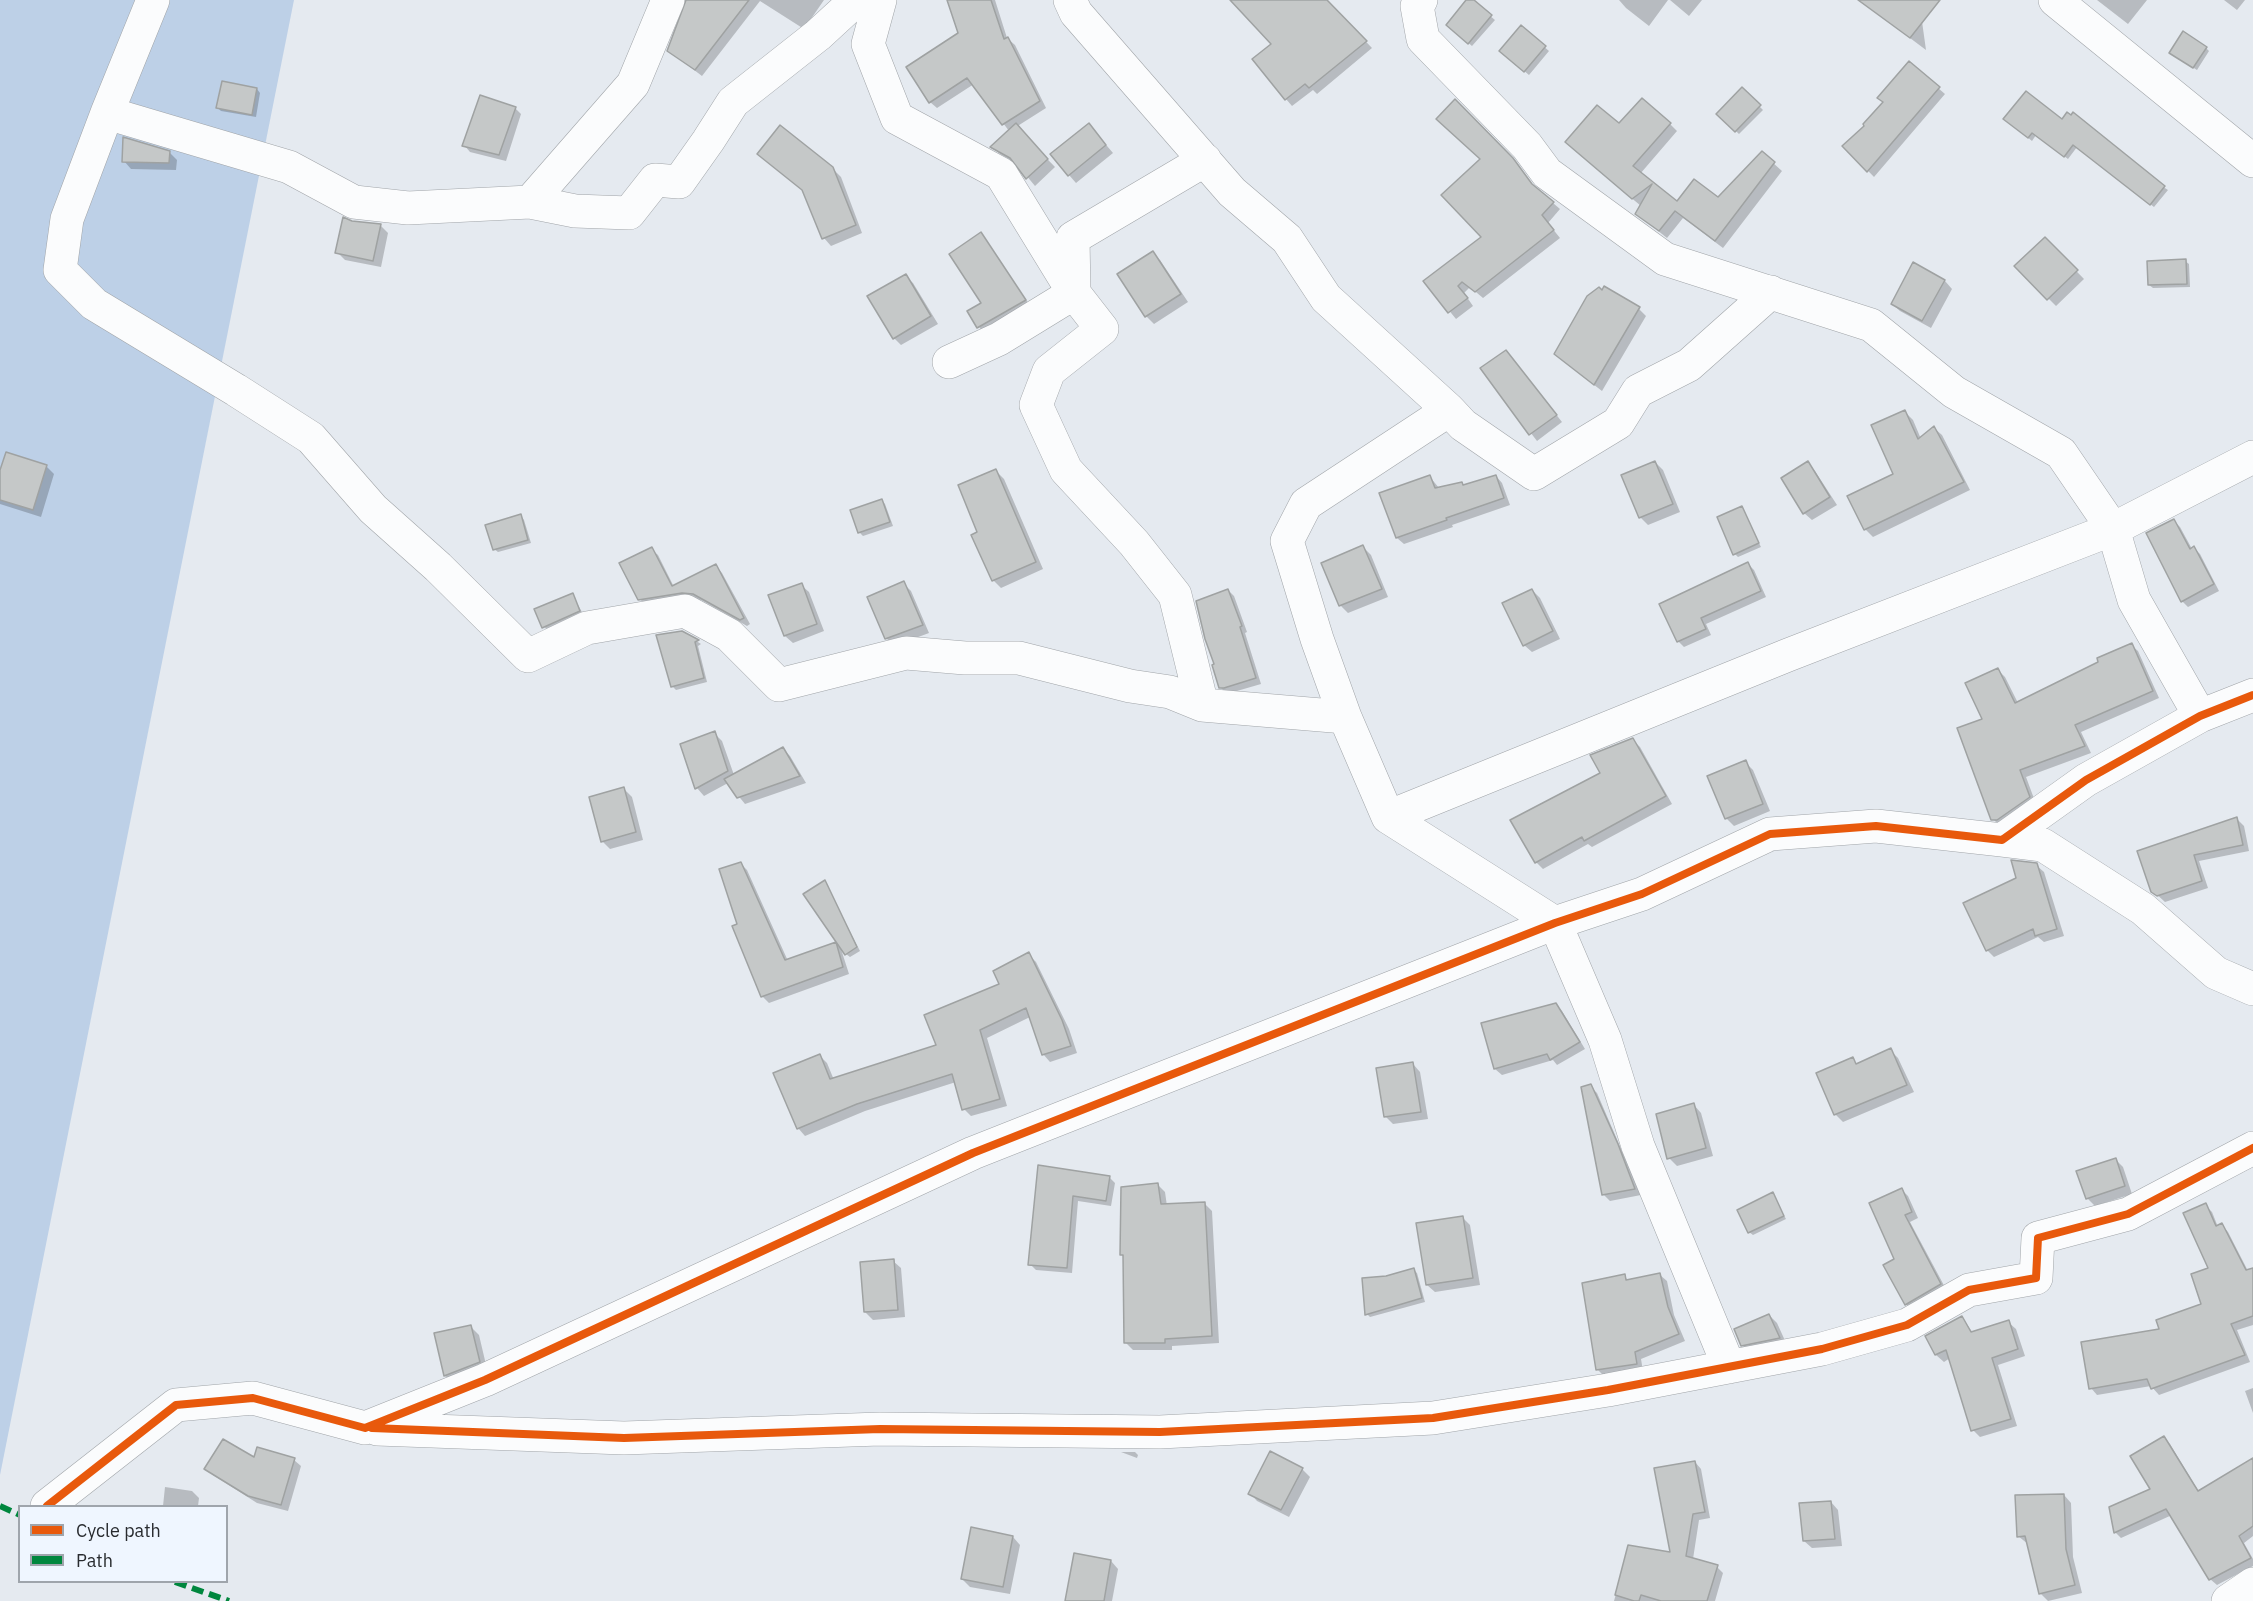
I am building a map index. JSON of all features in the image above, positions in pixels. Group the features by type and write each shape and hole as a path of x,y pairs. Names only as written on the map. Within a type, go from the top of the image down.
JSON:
{"street":[{"path":"153,0 67,219 60,270 94,304 311,438 373,509 438,567 528,656 587,628 685,611 729,635 779,685 906,653 965,658 1019,658 1130,686 1170,692 1202,705 1345,717"},
{"path":"530,202 633,84 668,0"},
{"path":"107,113 289,167 354,201 408,208 530,202 575,211 629,213 655,180 679,182 733,102 818,35 856,0"},
{"path":"880,0 868,44 897,118 1001,174 1074,293 1102,329 1048,371 1036,405 1066,470 1134,543 1175,595 1202,705"},
{"path":"1070,0 1076,14 1232,192 1287,239 1326,298 1449,410 1462,425 1534,474 1618,423 1638,391 1689,365 1771,292"},
{"path":"2055,0 2253,161"},
{"path":"1415,2 1423,39 1527,146 1547,173 1665,259 1871,325 1954,392 2061,453 2113,529 2134,600 2200,716"},
{"path":"1074,293 1072,238 1205,160"},
{"path":"949,362 999,339 1074,293"},
{"path":"1449,410 1306,504 1287,541 1317,639 1345,717 1388,817 1555,923 1605,1040 1638,1146 1729,1367"},
{"path":"1388,817 1788,655 2113,529 2253,457"},
{"path":"2002,840 2086,780 2200,716 2253,694"},
{"path":"365,1428 486,1380 974,1153 1555,923 1642,894 1770,834 1876,826 2043,845 2143,909 2216,973 2253,989"},
{"path":"48,1505 176,1405 253,1398 365,1428 624,1438 880,1429 1160,1432 1433,1418 1608,1390 1822,1349 1907,1325 1968,1290 2036,1278 2038,1238 2128,1214 2253,1148"},
{"path":"2228,1601 2253,1584"}],"shaded area":[{"path":"0,0 294,0 0,1475"}],"building":[{"path":"686,0 749,0 695,70 667,51"},
{"path":"947,0 991,0 1004,39 1008,37 1040,101 1002,125 967,78 929,103 906,67 958,33"},
{"path":"1230,0 1327,0 1367,41 1309,88 1305,84 1285,100 1252,59 1271,44"},
{"path":"1466,0 1474,0 1492,15 1468,44 1446,25"},
{"path":"1858,0 1940,0 1910,38"},
{"path":"1521,25 1546,46 1524,72 1499,51"},
{"path":"2183,31 2207,47 2193,68 2169,53"},
{"path":"1909,61 1940,87 1867,172 1842,146 1864,126 1863,124 1883,102 1877,98"},
{"path":"222,81 257,88 252,115 216,108"},
{"path":"1742,87 1761,105 1735,132 1716,114"},
{"path":"2026,91 2062,119 2067,112 2071,115 2073,112 2165,186 2150,205 2073,145 2064,157 2032,133 2028,138 2003,119"},
{"path":"480,95 516,107 499,155 462,146"},
{"path":"1642,98 1671,123 1633,166 1677,201 1694,179 1718,197 1762,151 1775,162 1715,241 1675,211 1659,231 1635,214 1652,184 1632,199 1565,142 1597,105 1619,123"},
{"path":"1455,99 1513,158 1532,184 1554,202 1542,215 1554,230 1475,292 1462,282 1458,286 1468,298 1448,313 1423,281 1481,237 1441,195 1480,159 1436,119"},
{"path":"1016,123 1048,159 1026,179 1010,158 990,147"},
{"path":"1089,123 1106,145 1068,176 1050,154"},
{"path":"780,125 833,167 856,225 822,239 802,190 757,154"},
{"path":"123,137 170,151 169,163 122,162"},
{"path":"343,217 352,221 381,224 373,261 335,253"},
{"path":"981,232 1026,300 977,328 967,311 981,303 949,254"},
{"path":"2045,237 2078,270 2047,300 2014,266"},
{"path":"1153,251 1181,294 1145,317 1117,274"},
{"path":"2186,259 2187,284 2148,285 2147,261"},
{"path":"1913,262 1945,280 1922,321 1891,304"},
{"path":"906,274 931,316 893,339 867,296"},
{"path":"1604,286 1640,307 1594,385 1554,354 1587,296 1599,287 1602,290"},
{"path":"1506,350 1557,415 1529,435 1480,368"},
{"path":"1905,410 1918,439 1934,426 1964,482 1864,530 1847,496 1893,474 1871,425"},
{"path":"6,452 47,465 33,510 0,500 0,470"},
{"path":"1655,461 1673,504 1639,518 1621,475"},
{"path":"1808,461 1830,497 1803,514 1781,478"},
{"path":"996,469 1036,562 992,581 971,535 977,532 958,485"},
{"path":"1430,475 1435,488 1462,482 1463,485 1496,475 1504,498 1396,538 1379,493"},
{"path":"882,499 890,522 858,533 850,510"},
{"path":"1742,506 1759,543 1733,555 1717,517"},
{"path":"521,514 528,540 493,550 485,525"},
{"path":"2174,519 2190,549 2194,546 2214,584 2181,602 2146,533"},
{"path":"1363,545 1382,589 1339,606 1321,563"},
{"path":"652,547 672,586 716,564 744,618 740,620 693,594 682,593 638,600 619,563"},
{"path":"1748,562 1761,591 1701,618 1706,629 1677,642 1659,604"},
{"path":"904,581 923,625 885,639 867,597"},
{"path":"802,583 817,624 784,636 768,595"},
{"path":"1228,589 1242,626 1240,627 1256,678 1219,688 1196,601"},
{"path":"1532,589 1553,631 1523,646 1502,603"},
{"path":"573,593 580,611 542,628 534,609"},
{"path":"682,631 699,640 695,642 704,678 671,687 656,635"},
{"path":"2132,643 2153,691 2075,725 2085,746 2020,770 2030,797 1997,820 1991,820 1957,728 1982,719 1965,683 1998,668 2015,703 2098,662 2097,658"},
{"path":"715,731 728,771 695,789 680,744"},
{"path":"1633,738 1666,796 1584,841 1582,837 1535,863 1510,820 1600,773 1590,755"},
{"path":"783,747 800,776 737,798 724,779"},
{"path":"1746,760 1763,804 1725,819 1707,776"},
{"path":"624,787 636,832 601,842 589,797"},
{"path":"2237,817 2243,845 2194,855 2202,881 2157,896 2151,892 2137,851"},
{"path":"2011,860 2037,863 2057,929 2035,936 2033,929 1986,951 1963,903 2016,878"},
{"path":"741,862 785,960 836,942 843,967 761,997 732,926 737,924 719,869"},
{"path":"825,880 857,947 845,955 803,894"},
{"path":"1029,952 1062,1020 1071,1046 1042,1055 1026,1008 980,1030 1000,1099 962,1110 952,1074 857,1104 797,1129 773,1073 820,1054 830,1079 936,1045 924,1015 999,984 993,971"},
{"path":"1556,1003 1580,1042 1550,1060 1547,1054 1494,1069 1481,1023"},
{"path":"1891,1048 1907,1085 1834,1115 1816,1073 1853,1057 1856,1064"},
{"path":"1413,1062 1421,1112 1384,1117 1376,1068"},
{"path":"1591,1084 1635,1189 1602,1195 1581,1087"},
{"path":"1694,1103 1706,1148 1667,1159 1656,1114"},
{"path":"2116,1158 2125,1186 2086,1199 2076,1171"},
{"path":"1038,1165 1110,1176 1106,1201 1073,1196 1067,1268 1028,1265"},
{"path":"1158,1183 1161,1204 1205,1202 1212,1336 1165,1339 1165,1343 1124,1343 1123,1255 1120,1255 1121,1187"},
{"path":"1902,1188 1912,1212 1905,1215 1941,1284 1905,1305 1883,1265 1894,1259 1869,1203"},
{"path":"1773,1192 1784,1216 1748,1233 1737,1210"},
{"path":"2206,1203 2216,1226 2222,1223 2246,1270 2253,1268 2253,1316 2231,1324 2245,1355 2151,1389 2147,1379 2089,1389 2081,1342 2159,1329 2156,1320 2201,1304 2191,1274 2208,1268 2183,1213"},
{"path":"1463,1216 1473,1278 1426,1285 1416,1223"},
{"path":"894,1259 898,1310 864,1312 860,1262"},
{"path":"1414,1268 1422,1298 1365,1315 1362,1278 1386,1276"},
{"path":"1660,1273 1668,1307 1679,1334 1635,1352 1637,1364 1596,1370 1582,1283 1625,1274 1626,1280"},
{"path":"1769,1314 1780,1338 1741,1346 1734,1329"},
{"path":"1962,1316 1971,1332 2009,1320 2018,1349 1992,1358 2011,1419 1971,1431 1946,1350 1935,1355 1925,1336"},
{"path":"471,1325 480,1362 444,1376 434,1333"},
{"path":"2164,1436 2198,1491 2253,1458 2253,1526 2239,1536 2251,1558 2209,1580 2166,1509 2114,1533 2109,1507 2150,1489 2130,1456"},
{"path":"223,1439 254,1457 257,1447 295,1458 281,1505 248,1496 204,1469"},
{"path":"1270,1451 1303,1468 1281,1510 1248,1494"},
{"path":"1695,1461 1705,1512 1693,1514 1686,1556 1718,1565 1707,1601 1661,1601 1641,1595 1639,1601 1634,1601 1615,1595 1628,1545 1670,1552 1654,1468"},
{"path":"2064,1494 2066,1549 2075,1585 2039,1594 2025,1536 2017,1537 2015,1495"},
{"path":"1831,1501 1835,1539 1803,1541 1799,1503"},
{"path":"971,1527 1013,1536 1003,1587 961,1579"},
{"path":"1074,1553 1111,1560 1104,1601 1065,1601"}],"marked path":[{"path":"0,1506 18,1514"},
{"path":"178,1583 229,1601"}],"cycle path":[{"path":"48,1505 176,1405 253,1398 365,1428 485,1380 973,1153 1555,923 1642,894 1770,834 1876,826 2002,840 2086,780 2200,716 2253,695"},
{"path":"372,1428 624,1438 880,1429 1160,1432 1433,1418 1608,1390 1822,1349 1907,1325 1969,1290 2036,1278 2038,1238 2128,1214 2253,1148"}]}
